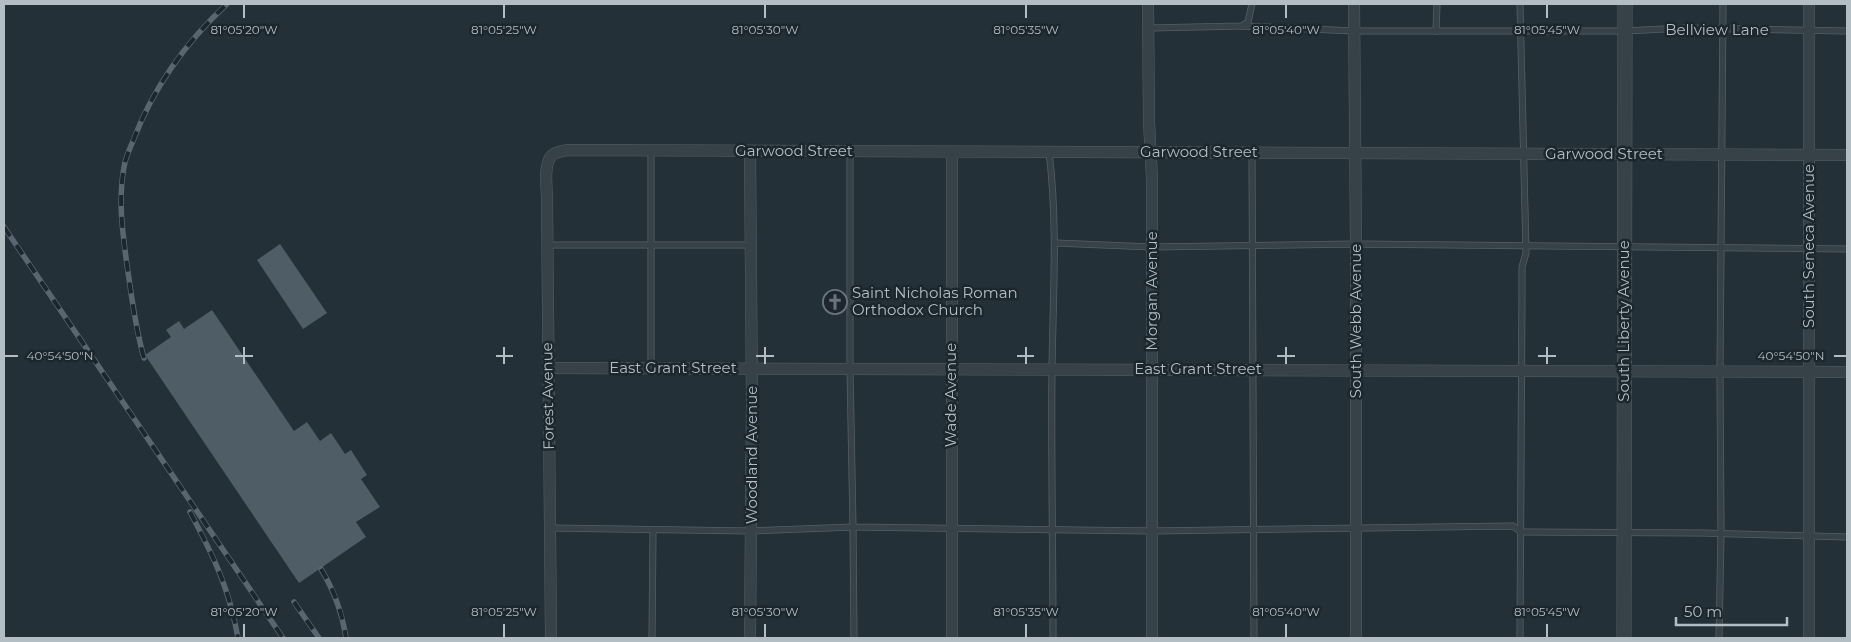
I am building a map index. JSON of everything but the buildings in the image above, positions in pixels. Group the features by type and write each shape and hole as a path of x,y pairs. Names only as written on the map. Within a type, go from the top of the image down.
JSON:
{"street":[{"name":"Morgan Avenue","path":"1148,4 1152,247 1152,638"},
{"name":"South Webb Avenue","path":"1354,4 1356,638"},
{"name":"South Liberty Avenue","path":"1624,638 1625,4"},
{"name":"South Seneca Avenue","path":"1809,4 1809,638"},
{"name":"Garwood Street","path":"552,155 567,150 1847,155"},
{"name":"Woodland Avenue","path":"750,151 752,368 750,638"},
{"name":"Wade Avenue","path":"952,152 952,638"},
{"name":"Forest Avenue","path":"551,638 547,167 552,155"},
{"name":"East Grant Street","path":"548,368 1847,372"}],"lane":[{"path":"1242,26 1248,22 1252,4"},
{"path":"1436,31 1437,4"},
{"path":"1520,4 1525,246 1522,291 1520,638"},
{"path":"1719,638 1723,4"},
{"name":"Bellview Lane","path":"1149,28 1242,26 1354,31 1625,31 1723,28 1847,31"},
{"path":"651,151 651,368"},
{"path":"850,152 850,369 854,527 854,638"},
{"path":"1049,152 1054,193 1055,244 1052,369 1053,638"},
{"path":"1252,152 1254,638"},
{"path":"1055,244 1152,247 1356,244 1847,249"},
{"path":"547,245 751,246"},
{"path":"550,528 751,531 854,527 952,530 1152,531 1513,526 1521,532 1847,537"},
{"path":"652,638 653,531"}],"railway":[{"path":"144,358 134,315 123,231 121,190 125,162 141,121 161,84 198,34 227,4"},
{"path":"4,227 283,638"},
{"path":"190,512 220,573 238,638"},
{"path":"321,569 337,602 346,638"},
{"path":"294,602 319,638"}],"place":[{"name":"Saint Nicholas Roman Orthodox Church","path":"835,302"}]}
